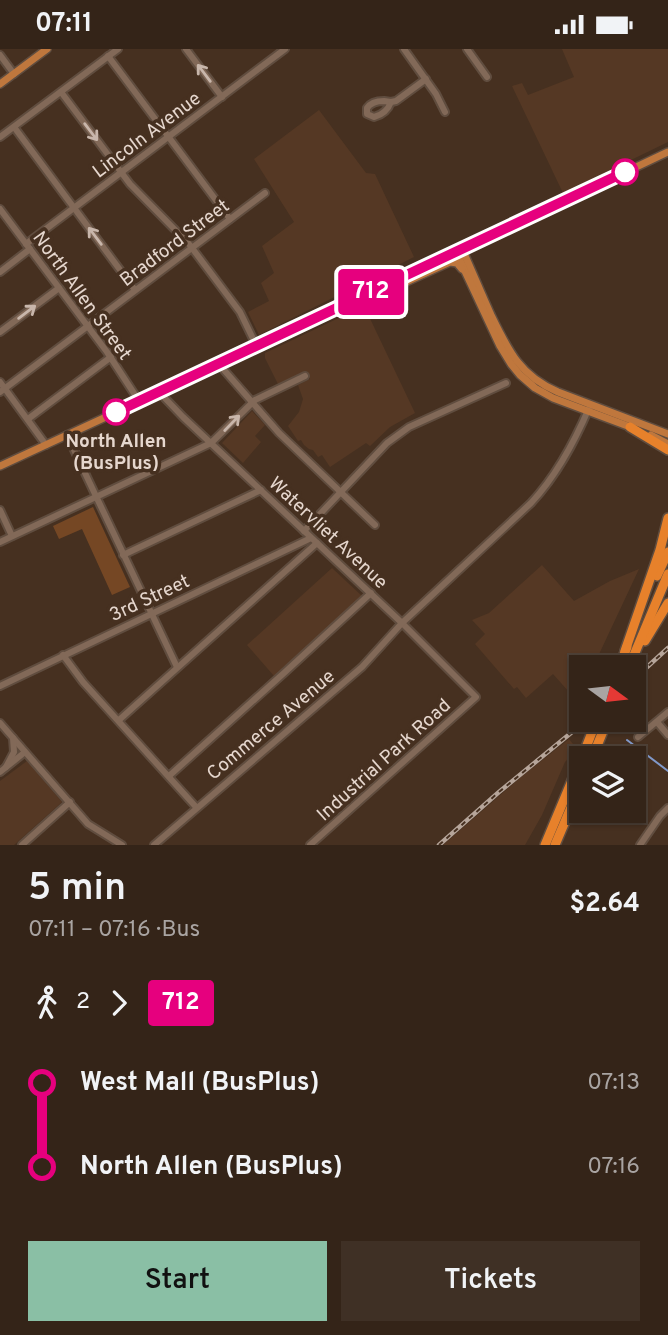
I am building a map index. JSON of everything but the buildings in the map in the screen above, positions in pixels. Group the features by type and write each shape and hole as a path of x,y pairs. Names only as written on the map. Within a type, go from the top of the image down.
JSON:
{"highway":[{"path":"630,427 668,450"},
{"path":"625,652 663,540 668,517"},
{"path":"624,655 668,552"},
{"path":"634,655 668,574"},
{"path":"636,655 668,603"},
{"path":"545,845 569,787"},
{"path":"555,845 569,812"}],"main road":[{"path":"0,84 47,49"},
{"path":"0,466 668,152"},
{"path":"488,309 488,302 469,256 473,247 491,235"},
{"path":"459,250 467,275 500,346 520,376 547,395 668,433"},
{"path":"459,250 510,354 526,372 551,389 668,444"},
{"path":"388,284 395,287 450,262 457,263 467,275"}],"street":[{"path":"0,137 118,49"},
{"path":"186,49 222,97"},
{"name":"Lincoln Avenue","path":"0,272 74,207 222,97 272,54 285,49"},
{"path":"404,49 445,112"},
{"path":"467,49 488,77"},
{"path":"0,55 14,74"},
{"path":"108,57 230,219"},
{"path":"391,102 426,79"},
{"path":"61,92 121,173 192,248 241,313 257,347"},
{"path":"14,127 135,291"},
{"name":"Bradford Street","path":"2,387 265,193"},
{"name":"North Allen Street","path":"1,211 111,357 139,401"},
{"path":"0,332 60,288"},
{"path":"28,419 111,357"},
{"path":"220,363 280,434 375,524"},
{"path":"0,541 211,443 252,402 305,376"},
{"path":"304,531 398,433 506,383"},
{"path":"2,387 46,445"},
{"name":"Watervliet Avenue","path":"159,392 371,593 476,697"},
{"name":"Commerce Avenue","path":"154,845 356,672 402,623 515,518 542,490 565,457 589,407"},
{"path":"67,435 177,667"},
{"path":"123,555 261,490"},
{"path":"0,510 12,536"},
{"path":"119,720 314,540"},
{"name":"3rd Street","path":"0,686 314,540"},
{"path":"169,776 371,593"},
{"path":"63,655 83,683 197,807"},
{"name":"Industrial Park Road","path":"310,845 476,697"},
{"path":"638,737 668,712"},
{"path":"657,722 668,735"},
{"path":"0,723 90,826 122,845"},
{"path":"3,769 14,752 12,737"},
{"path":"3,769 25,752"},
{"path":"22,845 70,802"},
{"path":"640,845 667,810"}],"shaded area":[{"path":"562,49 668,49 668,142 563,193 512,86 522,83 528,95 574,77"},
{"path":"319,110 366,173 375,174 414,257 259,335 248,312 269,301 261,283 274,273 262,246 294,222 254,159"},
{"path":"364,306 415,413 390,427 370,446 366,443 330,467 322,455 318,457 301,440 298,441 288,426 299,412 303,399 298,385 310,379 310,375 306,371 278,384 265,353"},
{"path":"252,411 265,425 255,436 261,442 243,463 222,443"},
{"path":"93,507 130,587 112,595 82,529 59,539 53,526"},
{"path":"542,565 574,601 639,569 599,655 569,655 569,692 553,674 526,698 517,687 514,689 475,644 485,634 472,620 489,613"},
{"path":"332,568 362,596 274,676 247,645"},
{"path":"569,739 575,746 569,746 569,758 525,845 443,845"},
{"path":"27,761 62,802 14,845 0,845 0,781"}],"waterway":[{"path":"627,740 668,771"}],"railway":[{"path":"646,668 668,648"},
{"path":"439,845 572,732"}],"bus line":[{"name":"712","path":"116,412 625,172"}],"place":[{"name":"North Allen (BusPlus)","path":"116,412"}]}
